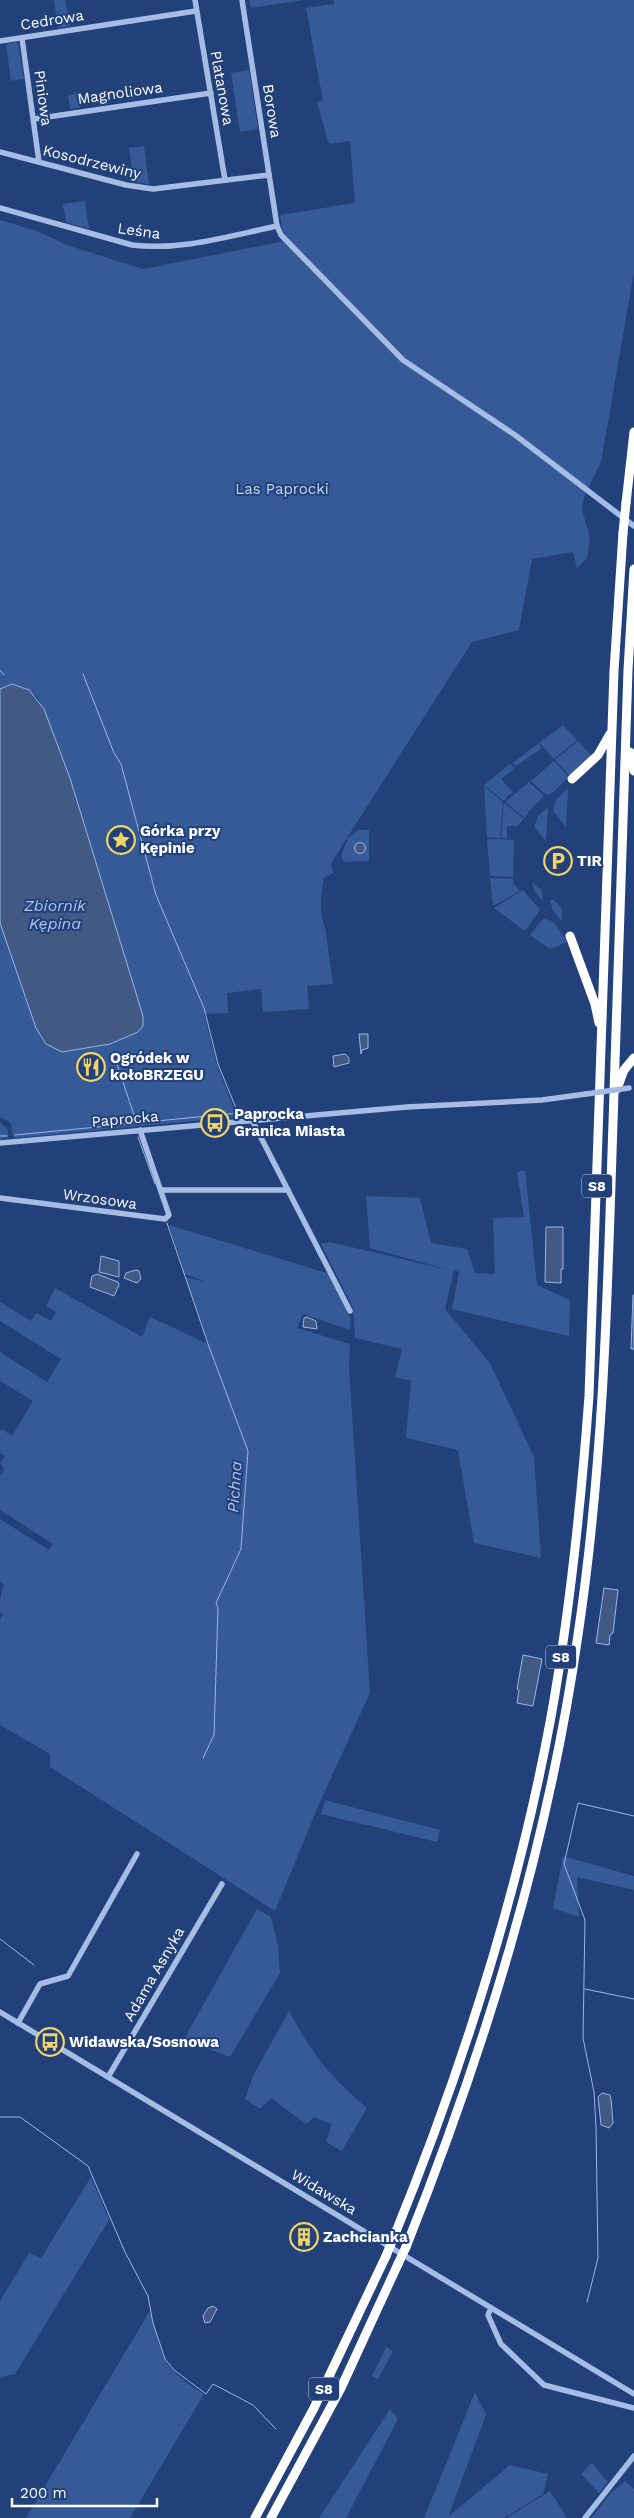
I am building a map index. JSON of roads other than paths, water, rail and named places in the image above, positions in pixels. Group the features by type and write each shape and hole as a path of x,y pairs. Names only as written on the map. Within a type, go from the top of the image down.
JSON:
{"highway":[{"name":"S8","path":"254,2518 314,2408 394,2239 449,2098 488,1976 525,1838 557,1684 576,1546 587,1423 612,727 623,533 634,432"},
{"name":"S8","path":"271,2518 341,2388 406,2247 462,2101 499,1988 538,1841 567,1703 585,1589 599,1451 606,1344 626,722 634,569"},
{"path":"626,722 634,772"},
{"path":"572,779 598,755 606,744 612,727"},
{"path":"570,936 595,1004 602,1041"},
{"path":"613,1104 620,1077 634,1058"}],"street":[{"name":"Platanowa","path":"195,0 225,180"},
{"name":"Borowa","path":"242,0 277,226"},
{"name":"Cedrowa","path":"0,41 196,11"},
{"name":"Piniowa","path":"22,38 39,162"},
{"name":"Magnoliowa","path":"34,119 210,93"},
{"name":"Kosodrzewiny","path":"0,152 126,185 153,189 269,175"},
{"name":"Leśna","path":"0,208 132,245 154,248 176,247 277,226"},
{"path":"277,226 281,235 292,248 403,360 515,435 634,526"},
{"name":"Paprocka","path":"0,1142 408,1107 533,1101 631,1087"},
{"path":"252,1120 350,1311"},
{"name":"Wrzosowa","path":"0,1198 161,1220 169,1216 140,1130"},
{"path":"161,1190 288,1190"},
{"path":"18,2023 40,1984 68,1976 137,1854"},
{"name":"Adama Asnyka","path":"108,2077 222,1884"},
{"name":"Widawska","path":"0,2013 634,2394"},
{"path":"491,2308 488,2315 499,2341 544,2385 634,2408"},
{"path":"585,2518 634,2456"}],"water":[{"name":"Zbiornik Kępina","path":"12,684 29,690 44,709 70,778 143,1016 143,1026 138,1032 110,1044 62,1052 46,1044 36,1028 0,923 0,689"},
{"path":"360,842 366,848 360,854 354,848"},
{"path":"359,1034 368,1034 368,1048 362,1050 361,1054"},
{"path":"345,1054 349,1058 349,1063 334,1067 333,1056"},
{"path":"546,1227 563,1227 561,1283 545,1282"},
{"path":"101,1256 119,1261 119,1277 99,1272"},
{"path":"139,1271 141,1279 137,1283 124,1278 126,1273"},
{"path":"97,1274 118,1282 119,1285 114,1296 90,1287 92,1276"},
{"path":"633,1295 634,1349 631,1349"},
{"path":"307,1317 316,1321 317,1329 303,1327 304,1318"},
{"path":"604,1588 618,1590 613,1633 610,1635 609,1645 596,1643"},
{"path":"523,1655 542,1659 533,1706 517,1703 519,1690 517,1689"},
{"path":"602,2093 610,2095 611,2099 613,2123 609,2128 601,2125 598,2097"},
{"path":"213,2306 217,2309 210,2322 205,2323 203,2316 208,2308"}],"waterway":[{"name":"Pichna","path":"0,670 4,675"},
{"path":"83,674 114,753 121,764 156,895 204,1008 218,1064 238,1113 116,1125"},
{"path":"113,1052 137,1124"},
{"path":"15,1135 108,1126"},
{"path":"0,1136 7,1136"},
{"name":"Pichna","path":"138,1137 155,1184"},
{"name":"Pichna","path":"167,1223 208,1344 248,1451 241,1549 216,1603 218,1608 214,1735 203,1758"},
{"path":"587,2302 598,2258 596,2128 594,2092 583,2038 585,1920 564,1864 578,1803 634,1816"},
{"path":"0,1939 34,1965"},
{"path":"585,1989 634,1999"},
{"path":"0,2117 20,2117 88,2166 125,2252 148,2296 153,2323 165,2359 174,2370 206,2394 213,2384 253,2405 276,2429"}],"place":[{"name":"Górka przy Kępinie","path":"121,840"},
{"name":"TIR","path":"558,861"},
{"name":"Ogródek w kołoBRZEGU","path":"91,1067"},
{"name":"Paprocka Granica Miasta","path":"215,1123"},
{"name":"Widawska/Sosnowa","path":"50,2042"},
{"name":"Zachcianka","path":"304,2237"}],"park label":[{"name":"Las Paprocki","path":"282,489"}]}
